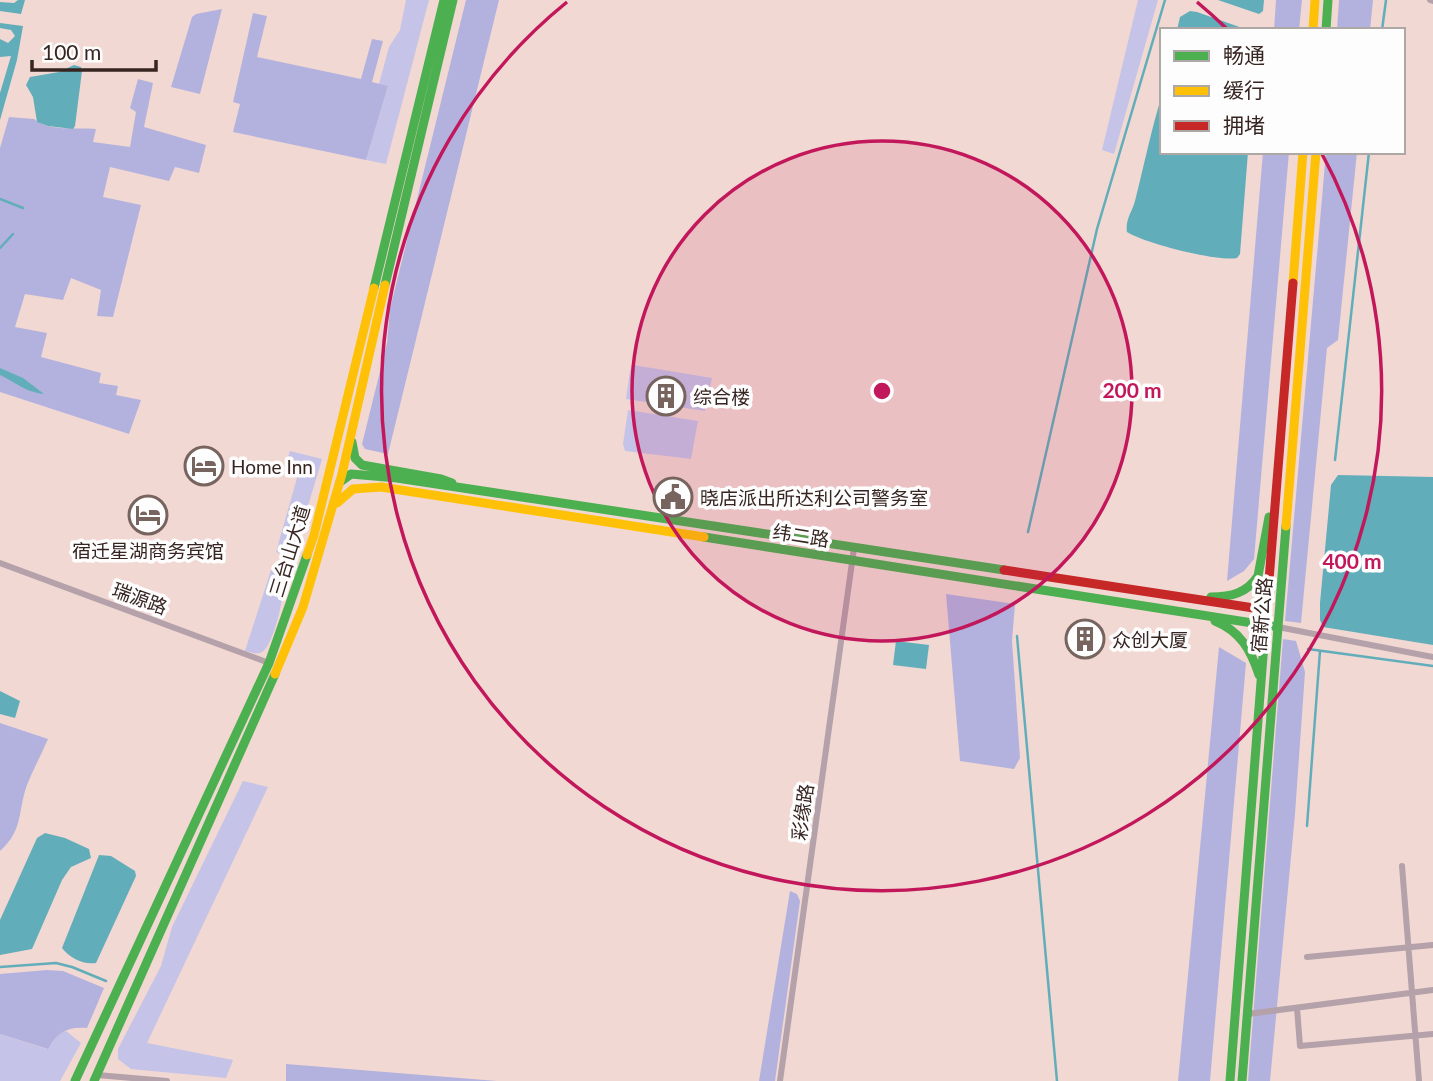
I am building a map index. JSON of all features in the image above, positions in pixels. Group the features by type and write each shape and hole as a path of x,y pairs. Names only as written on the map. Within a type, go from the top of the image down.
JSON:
{"main road":[{"name":"三台山大道","path":"75,1081 269,663 298,584 322,502 444,0"},
{"name":"三台山大道","path":"95,1078 303,607 340,482 397,229 453,0"},
{"path":"1313,28 1315,0"},
{"path":"1326,28 1328,0"},
{"name":"宿新公路","path":"1230,1081 1303,154"},
{"name":"宿新公路","path":"1242,1081 1316,154"},
{"path":"352,433 355,458 362,465 441,479 470,489"},
{"path":"1179,597 1226,597 1246,590 1254,583 1258,576 1265,539 1280,443"},
{"name":"纬二路","path":"340,482 351,474 367,474 1267,610"},
{"path":"322,502 340,482"},
{"name":"纬二路","path":"331,514 345,493 355,487 370,486 1278,627"},
{"path":"1159,608 1219,621 1231,628 1246,642 1262,681"}],"street":[{"name":"彩缘路","path":"780,1081 854,548"},
{"name":"瑞源路","path":"0,563 269,663"},
{"path":"1278,627 1433,657"},
{"path":"1402,866 1419,1081"},
{"path":"1307,957 1433,945"},
{"path":"1235,1016 1433,990"},
{"path":"1297,1008 1300,1046 1433,1034"},
{"path":"95,1078 167,1081"}],"shaded area":[{"path":"25,0 21,14 0,11 0,2 14,3"},
{"path":"406,0 429,0 386,164 366,160 388,86 379,84 389,47 400,30"},
{"path":"466,0 499,0 388,454 365,449 362,444 387,343 390,309"},
{"path":"1138,0 1158,0 1114,154 1102,150"},
{"path":"1218,0 1264,0 1263,11 1259,14"},
{"path":"1276,0 1302,0 1299,28 1274,28"},
{"path":"1339,0 1373,0 1370,28 1337,28"},
{"path":"222,9 200,94 171,87 192,17"},
{"path":"1190,11 1197,12 1242,28 1177,28 1180,17"},
{"path":"253,13 267,16 257,57 361,79 372,39 383,41 372,82 388,86 366,160 233,132 240,104 233,102"},
{"path":"0,23 23,26 17,60 0,120 0,93 11,56 0,57 0,39 8,43 15,36 11,30 0,28"},
{"path":"74,65 81,67 82,71 75,126 73,129 37,122 33,97 26,85 30,77 59,72"},
{"path":"138,79 153,83 144,127 206,145 199,173 175,167 169,181 110,167 103,197 141,205 113,317 97,316 101,290 71,278 63,300 25,294 15,327 47,333 41,357 101,373 99,383 118,386 116,395 141,400 129,434 0,392 0,148 9,117 34,119 47,126 96,129 93,142 130,147 136,112 130,108"},
{"path":"1160,102 1160,154 1248,154 1240,254 1237,258 1181,251 1127,232"},
{"path":"1263,154 1289,154 1254,559 1244,571 1227,581"},
{"path":"1326,154 1357,154 1338,340 1327,348 1301,623 1285,621"},
{"path":"633,365 712,378 705,411 626,399"},
{"path":"0,368 23,378 44,394 25,389 0,375"},
{"path":"628,410 698,421 691,459 625,451 623,444"},
{"path":"290,451 322,459 294,553 289,557 276,552 301,464 287,460"},
{"path":"1338,475 1433,477 1433,645 1323,627 1320,620 1320,603 1331,485"},
{"path":"271,570 283,575 284,582 275,628 267,648 262,652 245,651"},
{"path":"946,594 1015,604 1012,641 1020,758 1014,769 960,761"},
{"path":"1283,639 1296,641 1305,672 1295,814 1270,1081 1248,1081"},
{"path":"896,641 929,645 926,669 893,665"},
{"path":"1219,647 1246,663 1210,1081 1178,1081"},
{"path":"0,691 20,701 15,718 0,714"},
{"path":"0,723 48,739 27,785 13,835 0,851"},
{"path":"243,781 268,787 147,1043 233,1060 226,1078 131,1069 118,1059 118,1049 161,966 172,927"},
{"path":"45,833 65,838 89,849 91,858 71,867 62,880 32,949 0,955 0,920 37,838"},
{"path":"99,855 111,856 135,871 136,876 96,963 86,963 73,958 62,948"},
{"path":"790,891 797,894 800,901 775,1081 759,1081"},
{"path":"63,971 104,988 87,1028 74,1028 63,1032 48,1049 0,1034 0,974"},
{"path":"66,1031 81,1043 60,1081 0,1081 0,1034 47,1049 55,1035"},
{"path":"286,1064 497,1081 286,1081"}],"waterway":[{"path":"1028,532 1097,229 1165,0"},
{"path":"1382,28 1386,0"},
{"path":"1335,460 1369,154"},
{"path":"0,199 23,208"},
{"path":"0,248 13,234"},
{"path":"1017,636 1057,1081"},
{"path":"1308,649 1433,666"},
{"path":"1307,826 1320,651"},
{"path":"0,967 56,963 106,981"}],"traffic: fast":[{"path":"374,288 444,0"},
{"path":"385,285 453,0"},
{"path":"1326,28 1328,0"},
{"path":"352,442 355,458 362,465 452,483"},
{"path":"340,482 351,474 397,478 1004,570"},
{"path":"1211,597 1238,593 1254,582 1258,576 1269,517"},
{"path":"1242,1081 1286,526"},
{"path":"704,537 1272,626"},
{"path":"75,1081 269,663 307,555"},
{"path":"1230,1081 1267,605"},
{"path":"1215,621 1231,630 1243,642 1259,675"},
{"path":"94,1081 275,674"}],"traffic: slow":[{"path":"1313,28 1315,0"},
{"path":"1293,283 1303,154"},
{"path":"1286,526 1316,154"},
{"path":"275,674 303,607 342,474 385,285"},
{"path":"307,555 374,288"},
{"path":"337,503 353,489 381,487 704,537"}],"traffic: jam":[{"path":"1267,605 1293,283"},
{"path":"1004,570 1267,610"}],"place":[{"name":"综合楼","path":"666,396"},
{"name":"Home Inn","path":"204,466"},
{"name":"晓店派出所达利公司警务室","path":"673,497"},
{"name":"宿迁星湖商务宾馆","path":"148,515"},
{"name":"众创大厦","path":"1085,639"}]}
